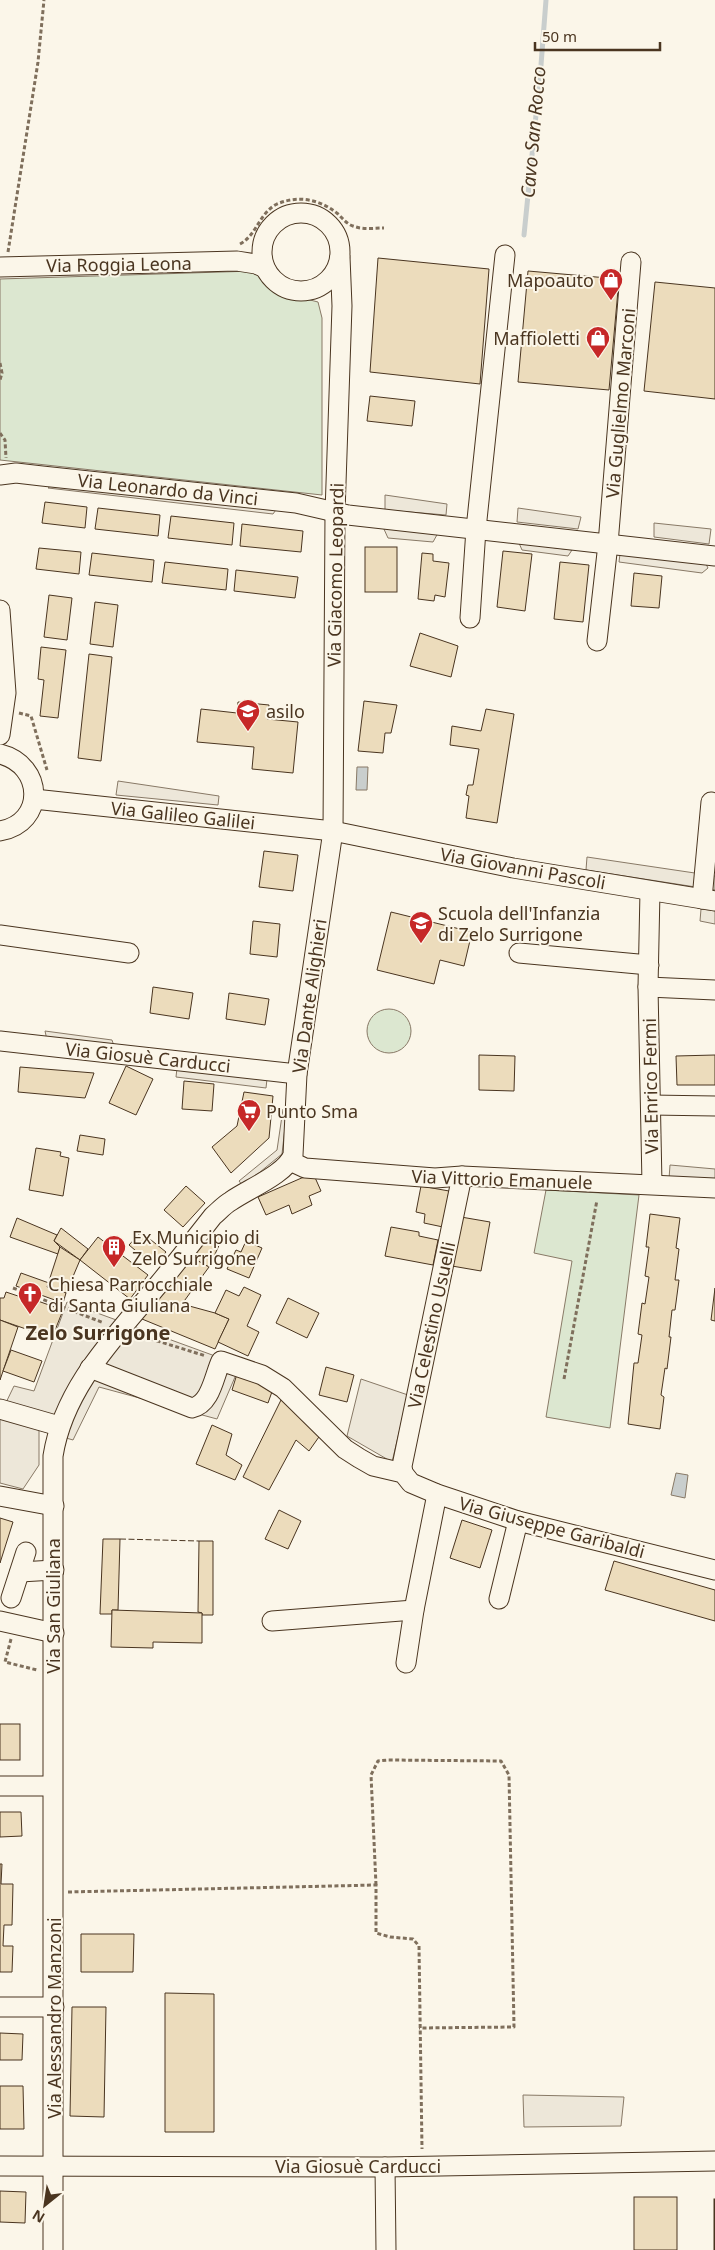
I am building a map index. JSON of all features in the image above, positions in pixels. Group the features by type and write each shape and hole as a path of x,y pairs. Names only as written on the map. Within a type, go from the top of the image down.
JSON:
{"street":[{"path":"300,212 313,214 325,220 334,229 340,241 340,257 338,267 331,278 321,286 309,291 295,291 283,287 273,279 265,268 262,256 263,243 268,231 276,221 288,214 300,212"},
{"path":"237,253 263,243"},
{"name":"Via Roggia Leona","path":"4,259 237,253 265,268"},
{"path":"470,618 476,529 505,255"},
{"name":"Via Giacomo Leopardi","path":"333,831 336,513 340,319 342,306 340,257"},
{"name":"Via Guglielmo Marconi","path":"597,641 608,544 631,262"},
{"path":"309,291 326,300 340,319"},
{"name":"Via Leonardo da Vinci","path":"3,475 42,476 296,504 336,513"},
{"path":"336,513 715,556"},
{"path":"0,610 6,692 0,735"},
{"path":"0,754 16,760 23,766 33,781 34,799 27,815 2,833"},
{"name":"Via Galileo Galilei","path":"34,799 333,831"},
{"path":"708,900 711,802"},
{"name":"Via Giovanni Pascoli","path":"333,831 513,868 708,900"},
{"name":"Via Dante Alighieri","path":"290,1161 294,1147 297,1074 333,831"},
{"name":"Via Enrico Fermi","path":"650,890 648,987 652,1184"},
{"path":"0,935 129,952"},
{"path":"519,953 649,965"},
{"path":"648,987 715,990"},
{"name":"Via Giosuè Carducci","path":"0,1041 297,1074"},
{"path":"651,1105 715,1106"},
{"name":"Via Vittorio Emanuele","path":"290,1161 305,1168 435,1178 462,1176 715,1188"},
{"name":"Via San Giuliana","path":"52,1786 54,1633 53,1456 59,1426 90,1368 213,1216 229,1202 278,1174 290,1161"},
{"name":"Via Celestino Usuelli","path":"402,1473 462,1176"},
{"path":"90,1368 192,1408 200,1407 206,1400 221,1361"},
{"name":"Via Giuseppe Garibaldi","path":"221,1361 262,1375 283,1388 352,1454 373,1466 402,1473 411,1483 437,1494 518,1521 715,1570"},
{"path":"0,1409 59,1426"},
{"path":"406,1664 414,1610 437,1494"},
{"path":"0,1496 54,1506"},
{"path":"499,1599 518,1521"},
{"path":"11,1598 26,1552"},
{"path":"20,1572 54,1570"},
{"path":"272,1621 414,1610"},
{"path":"8,1622 54,1633"},
{"path":"0,1786 52,1786"},
{"name":"Via Alessandro Manzoni","path":"52,1786 54,2250"},
{"path":"0,2007 54,2007"},
{"name":"Via Giosuè Carducci","path":"0,2166 385,2167 715,2161"},
{"path":"385,2167 386,2250"}],"path":[{"path":"4,259 38,62 44,0"},
{"path":"237,253 268,210 293,198 314,200 338,214 352,226 384,228"},
{"path":"4,259 18,251"},
{"path":"0,363 2,373 0,380"},
{"path":"0,433 5,440 6,449 3,475"},
{"path":"5,710 31,716 48,773"},
{"path":"564,1378 598,1182"},
{"path":"12,1288 120,1329 221,1361"},
{"path":"8,1622 5,1662 53,1674"},
{"path":"419,2028 514,2027 509,1775 500,1761 388,1760 378,1762 371,1775 376,1885 376,1933 390,1937 414,1939 419,1946 419,2028 423,2166"},
{"path":"53,1892 376,1885"}],"green space":[{"path":"253,271 270,287 283,293 318,302 322,318 322,495 0,460 0,279"},
{"path":"393,1009 405,1015 410,1022 410,1040 405,1047 398,1052 385,1053 377,1050 370,1043 367,1027 370,1019 377,1012"},
{"path":"546,1190 639,1195 610,1428 546,1417 572,1261 534,1253"}],"shaded area":[{"path":"57,481 278,507 273,514 48,488"},
{"path":"385,495 447,504 446,515 385,510"},
{"path":"518,508 581,517 578,529 517,522"},
{"path":"654,523 711,529 709,544 654,537"},
{"path":"383,527 438,533 433,542 388,538"},
{"path":"519,543 572,550 568,556 522,550"},
{"path":"620,554 706,564 708,568 702,573 619,562"},
{"path":"357,767 368,767 367,790 356,790"},
{"path":"118,781 219,796 218,805 116,795"},
{"path":"587,857 715,876 715,890 586,870"},
{"path":"701,909 715,911 715,924 700,921"},
{"path":"45,1031 112,1040 115,1049 47,1040"},
{"path":"177,1068 267,1079 266,1088 176,1077"},
{"path":"283,1109 287,1109 282,1154 243,1186 239,1181 277,1150"},
{"path":"670,1165 715,1169 715,1183 669,1179"},
{"path":"67,1302 215,1356 241,1363 217,1419 99,1387 73,1440 39,1430 39,1465 23,1489 0,1483 0,1415 14,1386 34,1391"},
{"path":"361,1379 408,1395 392,1462 347,1436"},
{"path":"676,1473 688,1475 685,1498 671,1495"},
{"path":"523,2095 624,2097 621,2126 524,2127"}],"building":[{"path":"378,258 489,269 480,384 370,372"},
{"path":"528,271 619,279 609,390 518,382"},
{"path":"655,282 715,288 715,399 644,391"},
{"path":"370,396 415,401 412,426 367,421"},
{"path":"45,502 87,507 85,528 42,523"},
{"path":"98,508 160,515 158,536 95,529"},
{"path":"171,516 234,523 232,545 168,538"},
{"path":"242,524 303,531 301,552 240,546"},
{"path":"365,547 397,547 397,592 365,592"},
{"path":"39,548 81,552 79,574 36,569"},
{"path":"503,551 532,554 525,611 497,607"},
{"path":"92,553 154,560 152,582 89,575"},
{"path":"422,553 433,554 433,561 449,563 445,597 435,595 434,601 418,599"},
{"path":"165,562 228,569 226,590 162,583"},
{"path":"560,562 589,565 583,622 554,619"},
{"path":"236,570 298,577 295,598 234,591"},
{"path":"634,573 662,576 659,608 631,606"},
{"path":"49,595 72,598 67,640 44,637"},
{"path":"95,602 118,605 113,647 90,644"},
{"path":"420,633 458,646 451,677 410,666"},
{"path":"41,647 66,650 58,718 40,716 44,680 38,679"},
{"path":"89,654 112,657 101,761 78,758"},
{"path":"364,701 397,705 391,733 385,733 383,753 358,751"},
{"name":"asilo","path":"238,702 269,705 267,719 298,722 293,773 252,769 254,747 197,742 201,709 237,713"},
{"path":"486,709 514,714 497,823 466,818 469,796 466,795 468,785 473,785 479,749 450,745 452,726 481,731"},
{"path":"264,851 298,855 293,891 259,887"},
{"path":"391,912 472,932 464,966 440,960 434,984 377,970"},
{"path":"253,921 280,924 277,957 250,954"},
{"path":"153,987 193,993 189,1019 150,1013"},
{"path":"229,993 269,999 265,1025 226,1019"},
{"path":"479,1055 515,1056 514,1091 479,1090"},
{"path":"715,1055 715,1085 677,1085 676,1056"},
{"path":"126,1066 153,1079 136,1115 109,1103"},
{"path":"20,1067 94,1073 85,1098 18,1092"},
{"path":"184,1081 214,1084 212,1111 182,1109"},
{"name":"Punto Sma","path":"244,1092 273,1096 269,1138 231,1173 212,1147 237,1126"},
{"path":"80,1135 105,1139 103,1155 77,1151"},
{"path":"36,1148 61,1152 60,1156 69,1158 63,1196 29,1190"},
{"path":"313,1173 321,1191 309,1196 312,1205 292,1214 289,1205 266,1215 258,1197"},
{"path":"186,1186 205,1203 183,1227 164,1210"},
{"path":"421,1186 449,1191 443,1227 424,1223 425,1214 416,1212"},
{"path":"650,1214 680,1218 676,1248 679,1249 675,1280 679,1280 675,1310 672,1310 667,1369 665,1368 661,1395 664,1397 660,1429 628,1424 634,1363 638,1363 642,1335 638,1334 642,1303 645,1304 649,1277 645,1276 649,1247 646,1247"},
{"path":"461,1217 490,1222 481,1271 452,1266"},
{"path":"17,1218 57,1235 54,1241 60,1247 58,1254 10,1237"},
{"path":"391,1227 419,1232 419,1236 438,1240 433,1265 385,1256"},
{"path":"61,1228 88,1249 80,1260 54,1241"},
{"path":"211,1230 222,1239 209,1267 189,1256"},
{"path":"141,1232 166,1252 154,1266 129,1245"},
{"name":"Ex Municipio di Zelo Surrigone","path":"98,1237 148,1275 130,1299 80,1260"},
{"path":"246,1241 262,1248 249,1278 227,1269 236,1250 241,1252"},
{"path":"60,1247 80,1260 66,1293 47,1287"},
{"path":"189,1256 209,1267 182,1304 229,1319 215,1349 142,1319"},
{"path":"21,1273 49,1283 47,1287 66,1293 63,1303 16,1286"},
{"path":"244,1287 261,1295 247,1326 259,1332 248,1356 218,1342 229,1319 215,1313 226,1290 239,1296"},
{"path":"715,1288 715,1321 711,1320"},
{"name":"Chiesa Parrocchiale di Santa Giuliana","path":"6,1292 21,1297 21,1295 63,1310 52,1338 0,1320 0,1298 4,1298"},
{"path":"288,1298 319,1313 307,1338 276,1323"},
{"path":"0,1320 18,1327 0,1380"},
{"path":"11,1350 42,1361 34,1382 3,1371"},
{"path":"326,1367 354,1375 347,1402 319,1395"},
{"path":"237,1374 274,1386 268,1403 232,1390"},
{"path":"281,1400 321,1434 309,1451 296,1440 269,1490 243,1477"},
{"path":"212,1425 232,1434 226,1455 242,1465 235,1480 196,1464"},
{"path":"279,1510 301,1521 288,1549 265,1539"},
{"path":"0,1518 13,1522 0,1563"},
{"path":"462,1520 492,1530 480,1568 450,1558"},
{"path":"103,1539 120,1539 118,1610 112,1610 112,1614 100,1614"},
{"path":"199,1541 213,1541 213,1615 202,1615 202,1613 198,1612"},
{"path":"614,1561 715,1590 715,1621 605,1590"},
{"path":"112,1610 202,1613 202,1643 153,1642 153,1648 111,1647"},
{"path":"0,1724 20,1724 20,1760 0,1760"},
{"path":"0,1812 21,1812 22,1836 0,1837"},
{"path":"0,1864 2,1864 1,1884 13,1884 12,1925 4,1925 3,1946 13,1946 12,1972 0,1972"},
{"path":"81,1934 134,1934 133,1972 81,1972"},
{"path":"165,1993 214,1994 214,2132 165,2132"},
{"path":"72,2007 106,2007 104,2117 70,2116"},
{"path":"0,2033 23,2034 22,2060 0,2060"},
{"path":"0,2086 23,2086 24,2129 0,2129"},
{"path":"0,2191 26,2192 25,2223 0,2222"},
{"path":"634,2197 677,2197 677,2250 634,2250"},
{"path":"715,2199 715,2250 714,2250"}],"waterway":[{"name":"Cavo San Rocco","path":"524,235 546,0"}],"fence":[{"path":"120,1539 199,1541"}],"place":[{"name":"Mapoauto","path":"611,301"},
{"name":"Maffioletti","path":"598,359"},
{"name":"asilo","path":"248,732"},
{"name":"Scuola dell'Infanzia di Zelo Surrigone","path":"421,944"},
{"name":"Punto Sma","path":"249,1132"},
{"name":"Ex Municipio di Zelo Surrigone","path":"114,1268"},
{"name":"Chiesa Parrocchiale di Santa Giuliana","path":"30,1315"}],"district":[{"name":"Zelo Surrigone","path":"98,1332"}]}
